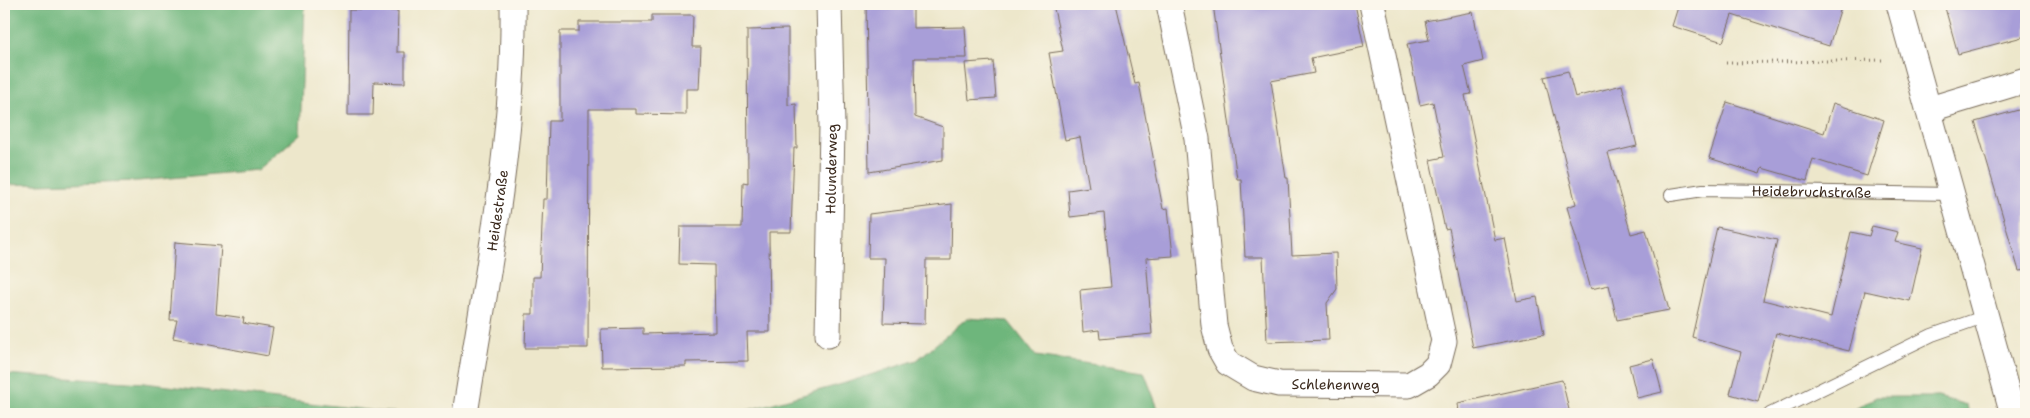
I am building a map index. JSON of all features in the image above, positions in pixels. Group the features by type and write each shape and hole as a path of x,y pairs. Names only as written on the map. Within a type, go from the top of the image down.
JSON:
{"street":[{"name":"Heidestraße","path":"465,414 506,156 514,46 513,4"},
{"name":"Holunderweg","path":"828,335 832,126 829,4"},
{"name":"Schlehenweg","path":"1169,4 1197,139 1214,325 1220,349 1228,363 1253,378 1279,384 1408,385 1428,374 1438,364 1444,342 1372,4"},
{"path":"1900,4 2013,414"},
{"path":"1930,108 2026,80"}],"lane":[{"name":"Heidebruchstraße","path":"1671,194 1704,190 1953,194"},
{"path":"1770,414 1932,335 1986,316"}],"path":[{"path":"1726,63 1915,59"}],"green space":[{"path":"4,4 305,4 300,134 258,170 138,181 4,185"},
{"path":"967,318 1008,321 1036,356 1144,372 1159,411 1158,414 734,414 842,384 917,360"},
{"path":"4,374 144,383 384,412 433,414 4,414"},
{"path":"1876,397 1938,397 1967,405 1969,414 1847,414"}],"building":[{"path":"866,4 913,4 913,28 965,27 967,58 914,58 915,117 943,127 943,160 869,172"},
{"path":"1053,4 1116,4 1135,84 1139,83 1163,209 1168,208 1173,256 1146,258 1152,334 1100,339 1099,330 1083,332 1080,290 1111,287 1104,213 1070,217 1068,190 1089,187 1080,137 1065,140 1049,53 1063,51"},
{"path":"1213,4 1355,4 1364,47 1311,58 1314,73 1271,81 1286,178 1288,178 1292,255 1336,253 1337,289 1327,303 1329,340 1267,342 1263,257 1245,257 1241,179 1237,179"},
{"path":"1679,4 1842,4 1829,46 1732,15 1723,42 1672,26"},
{"path":"1944,4 2026,4 2026,36 1958,54"},
{"path":"349,10 398,11 397,52 405,52 405,83 374,82 373,115 348,115"},
{"path":"1473,12 1483,61 1464,66 1471,94 1465,95 1495,240 1505,238 1517,301 1537,297 1544,334 1473,348 1449,228 1445,229 1430,160 1444,157 1433,102 1420,105 1407,44 1429,40 1425,21"},
{"path":"652,15 693,15 692,47 701,47 699,89 686,89 686,115 636,114 636,109 589,109 588,348 525,348 526,314 533,314 533,277 540,277 543,199 547,199 549,121 560,121 560,31 579,31 579,22 652,22"},
{"path":"788,29 788,105 796,104 797,148 794,148 791,232 769,232 770,332 747,332 748,361 686,362 686,366 602,367 601,329 643,328 643,334 715,332 714,265 679,264 680,227 742,227 743,182 748,183 747,30"},
{"path":"993,61 996,98 969,100 965,63"},
{"path":"1568,71 1575,97 1622,85 1637,146 1608,153 1631,234 1646,230 1669,310 1617,320 1609,285 1591,289 1567,207 1576,204 1544,77"},
{"path":"1727,102 1824,133 1833,103 1884,120 1867,176 1813,159 1807,181 1762,168 1760,174 1709,158"},
{"path":"2022,109 2026,124 2026,270 2019,271 1975,122"},
{"path":"952,204 951,260 926,260 925,324 883,323 885,258 868,258 869,214"},
{"path":"1872,226 1898,232 1895,242 1922,248 1910,301 1865,291 1849,351 1776,333 1758,402 1730,394 1741,352 1692,337 1717,227 1777,240 1763,300 1831,317 1851,232 1869,236"},
{"path":"175,242 221,246 216,314 244,318 243,323 273,328 268,356 173,338 177,320 170,320"},
{"path":"1653,359 1662,392 1637,398 1629,365"},
{"path":"1562,380 1570,414 1459,414 1458,403"}]}
